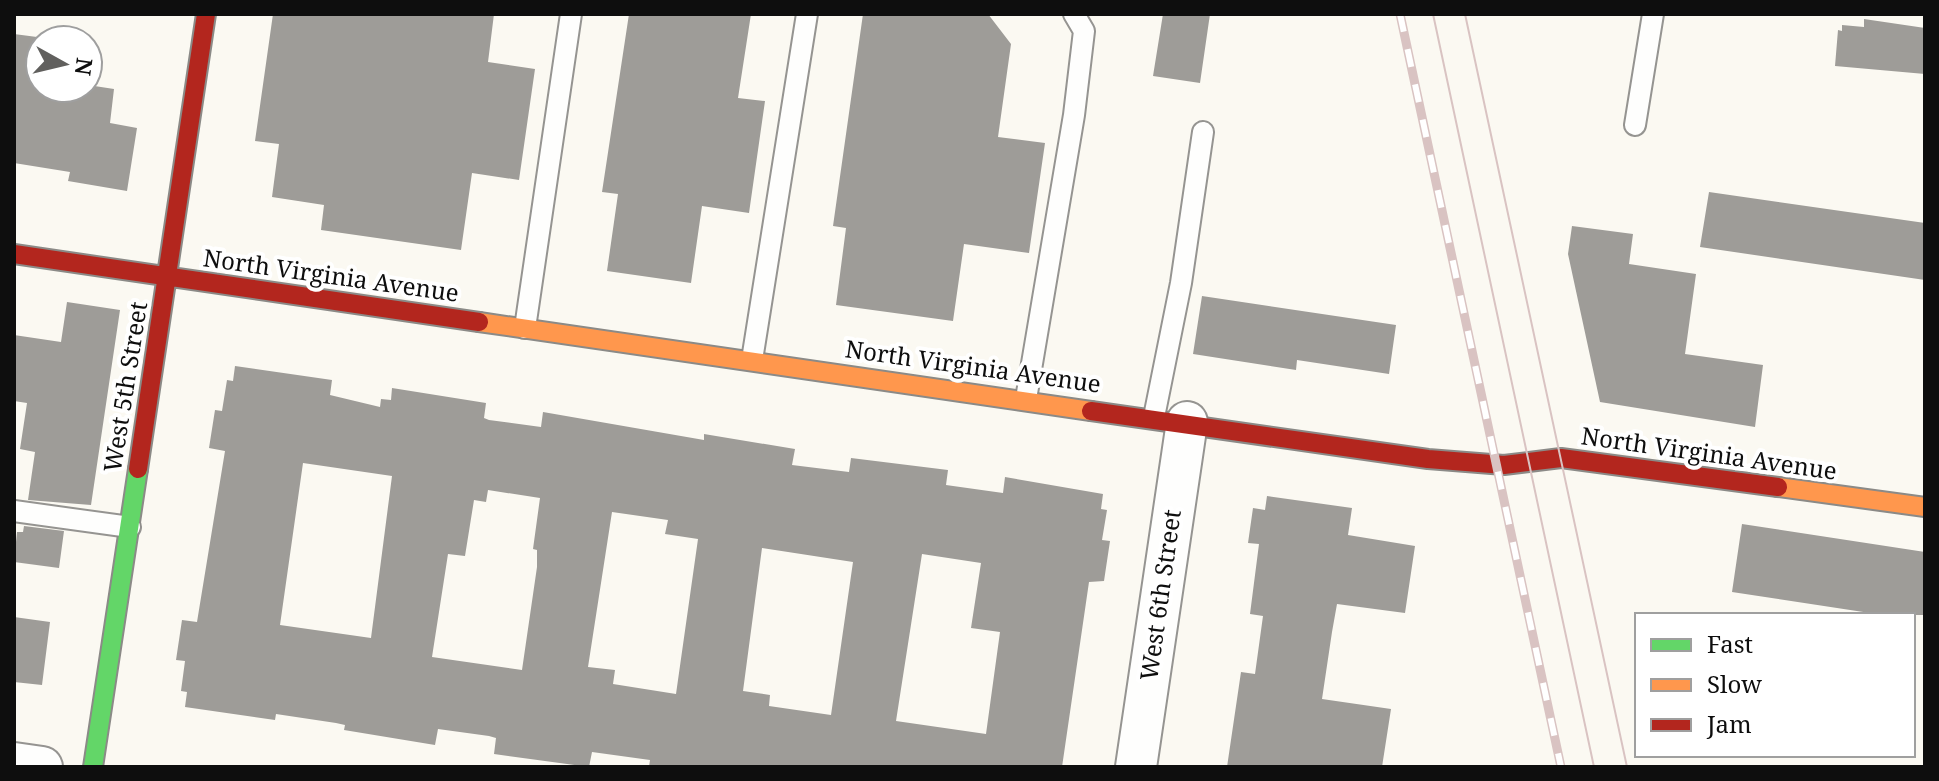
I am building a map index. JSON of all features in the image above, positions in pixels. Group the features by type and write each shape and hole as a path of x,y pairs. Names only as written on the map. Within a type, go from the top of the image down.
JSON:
{"street":[{"name":"West 5th Street","path":"93,767 206,14"},
{"name":"North Virginia Avenue","path":"14,254 1408,457 1497,467 1530,465 1561,458 1925,507"},
{"name":"West 6th Street","path":"1136,767 1170,420"},
{"path":"14,763 42,767"}],"lane":[{"path":"525,328 571,14"},
{"path":"752,360 807,14"},
{"path":"1026,399 1074,115 1084,31 1074,14"},
{"path":"1635,125 1653,14"},
{"path":"1170,420 1181,283 1203,132"},
{"path":"14,511 130,527"}],"building":[{"path":"273,14 494,14 488,62 535,69 519,180 472,173 461,250 321,230 324,205 272,197 279,144 255,141"},
{"path":"629,14 751,14 738,98 765,101 749,213 702,206 691,283 607,271 618,194 602,192"},
{"path":"863,14 988,14 1011,44 998,137 1045,143 1029,253 964,244 953,321 836,305 846,228 833,226"},
{"path":"1163,14 1210,14 1200,83 1153,76"},
{"path":"1864,19 1925,28 1925,74 1835,66 1838,30 1842,31 1842,25 1864,27"},
{"path":"14,34 24,35 24,104 104,104 104,87 114,89 110,123 137,128 127,191 68,181 70,172 14,163"},
{"path":"1709,192 1925,223 1925,280 1700,247"},
{"path":"1572,226 1633,234 1629,264 1696,274 1685,354 1763,365 1755,427 1600,402 1568,254"},
{"path":"1202,296 1396,325 1389,374 1297,360 1296,370 1193,354"},
{"path":"67,302 120,310 91,505 28,500 35,452 20,449 27,403 14,401 14,335 61,342"},
{"path":"235,366 332,380 330,395 380,407 381,399 391,400 392,388 486,403 484,418 489,420 541,427 543,412 704,440 704,434 795,449 792,465 849,472 851,458 948,470 946,485 1003,493 1005,477 1103,494 1101,509 1107,510 1102,540 1110,541 1104,581 1089,582 1062,767 649,767 650,760 592,752 589,767 494,754 496,738 489,736 438,729 435,745 344,730 345,725 336,723 276,714 275,720 185,707 187,692 181,691 185,661 176,660 182,620 197,622 225,451 209,448 215,410 222,411 227,380 233,381","holes":["303,463 392,476 371,638 280,625","488,490 540,498 533,549 537,550 537,567 522,670 432,657 448,554 465,556 474,500 486,502","612,512 668,520 665,534 698,539 676,694 613,684 615,670 588,667","762,548 853,562 831,715 769,706 770,695 743,691","922,554 981,563 971,628 1000,632 986,734 896,721"]},
{"path":"1267,496 1352,508 1348,535 1415,546 1405,613 1337,604 1332,632 1322,699 1391,709 1382,767 1227,767 1241,672 1255,674 1263,616 1250,614 1259,544 1248,543 1253,508 1265,510"},
{"path":"1742,524 1925,552 1925,615 1870,613 1732,592"},
{"path":"24,526 64,531 59,568 14,562 17,532 23,532"},
{"path":"14,617 50,622 42,685 14,682"}],"tram line":[{"path":"1433,14 1594,767"},
{"path":"1465,14 1627,767"}],"railway":[{"path":"1400,14 1561,767"}],"traffic: fast":[{"path":"93,767 138,469"}],"traffic: slow":[{"path":"479,322 1091,411"},
{"path":"1778,487 1925,507"}],"traffic: jam":[{"path":"138,469 206,14"},
{"path":"14,254 479,322"},
{"path":"1091,411 1428,459 1504,465 1561,458 1778,487"}]}
